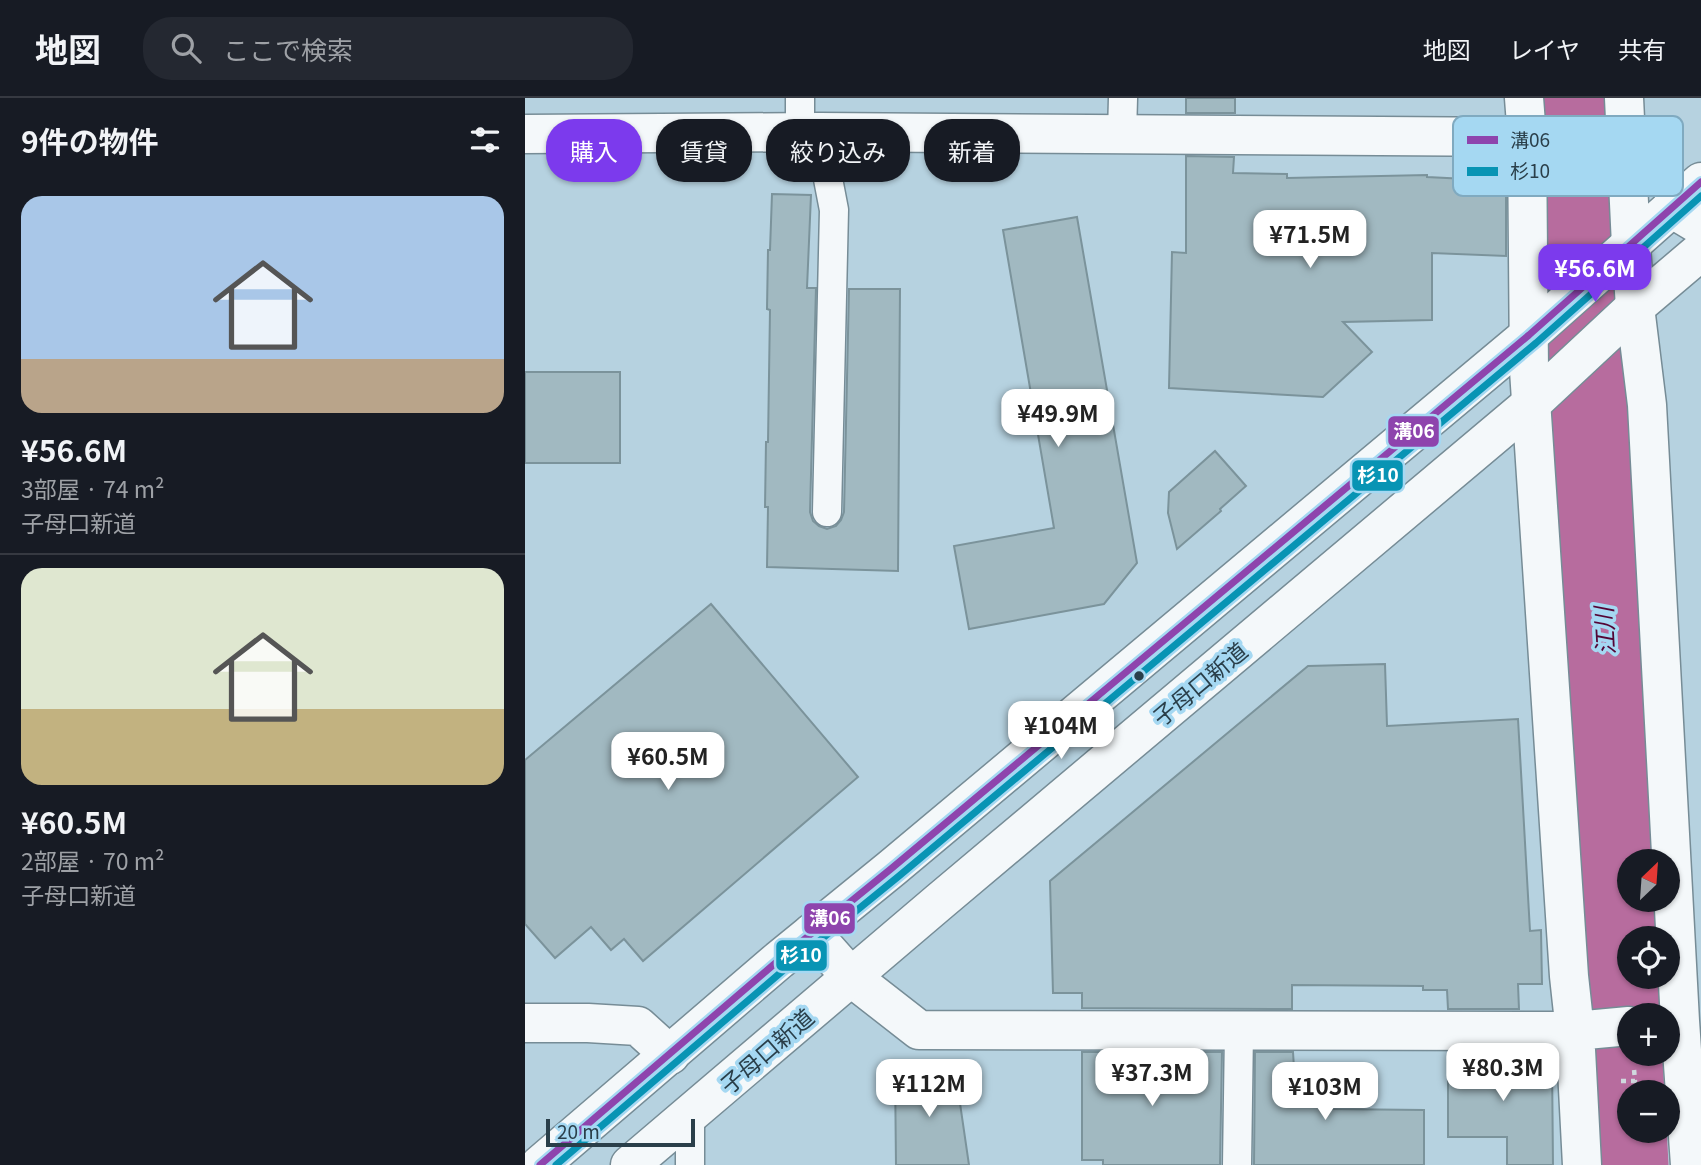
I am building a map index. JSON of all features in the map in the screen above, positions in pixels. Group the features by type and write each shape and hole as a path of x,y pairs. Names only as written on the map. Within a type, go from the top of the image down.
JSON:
{"street":[{"path":"1524,98 1525,116"},
{"path":"1624,98 1625,116"},
{"path":"910,119 1122,116 1453,134"},
{"path":"525,134 766,123"},
{"path":"540,1165 812,933 1529,335 1631,245 1686,217 1701,182"},
{"path":"1528,196 1531,404 1582,1165"},
{"path":"1629,196 1636,307 1648,419 1690,1165"},
{"name":"子母口新道","path":"630,1165 1531,404 1701,251"},
{"path":"812,933 851,977 919,1030 1575,1031 1617,1027"},
{"path":"525,1023 638,1026 670,1055"}],"lane":[{"path":"825,182 834,210 827,512"},
{"path":"1237,1165 1239,1031"},
{"path":"689,1115 690,1165"}],"building":[{"path":"1186,98 1235,98 1235,113 1186,113"},
{"path":"1186,156 1234,157 1233,173 1287,174 1287,178 1427,175 1453,178 1453,196 1506,196 1506,256 1432,253 1432,320 1343,322 1372,352 1323,397 1169,388 1172,252 1186,253"},
{"path":"772,194 811,195 807,288 816,288 810,512 813,521 827,529 836,526 844,512 849,289 900,289 898,571 767,567 768,507 765,507 770,310 767,309"},
{"path":"1077,217 1137,563 1104,604 969,629 954,546 1054,528 1003,230"},
{"path":"525,372 620,372 620,463 525,463"},
{"path":"1215,451 1246,486 1177,549 1168,513 1169,492"},
{"path":"711,604 858,777 643,961 624,939 611,950 591,927 555,958 525,924 525,760"},
{"path":"1385,664 1387,726 1518,719 1530,931 1541,930 1542,984 1518,984 1519,1009 1448,1009 1447,990 1423,990 1423,986 1292,985 1292,1009 1082,1008 1082,993 1053,993 1050,881 1308,666"},
{"path":"1082,1052 1222,1052 1220,1165 1103,1165 1103,1160 1082,1160"},
{"path":"1255,1052 1293,1052 1294,1068 1329,1067 1330,1109 1424,1110 1424,1165 1254,1165"},
{"path":"1448,1053 1522,1053 1522,1061 1552,1062 1553,1165 1507,1165 1507,1137 1448,1137"},
{"path":"895,1069 955,1069 969,1165 896,1165"}],"waterway":[{"name":"江川","path":"1573,98 1574,116"},
{"name":"江川","path":"1579,196 1596,463 1613,816 1617,1039 1624,1165"}],"transit line":[{"name":"溝06","path":"540,1165 779,960 1529,335 1701,182"},
{"name":"杉10","path":"556,1165 786,968 1536,343 1701,196"}]}
